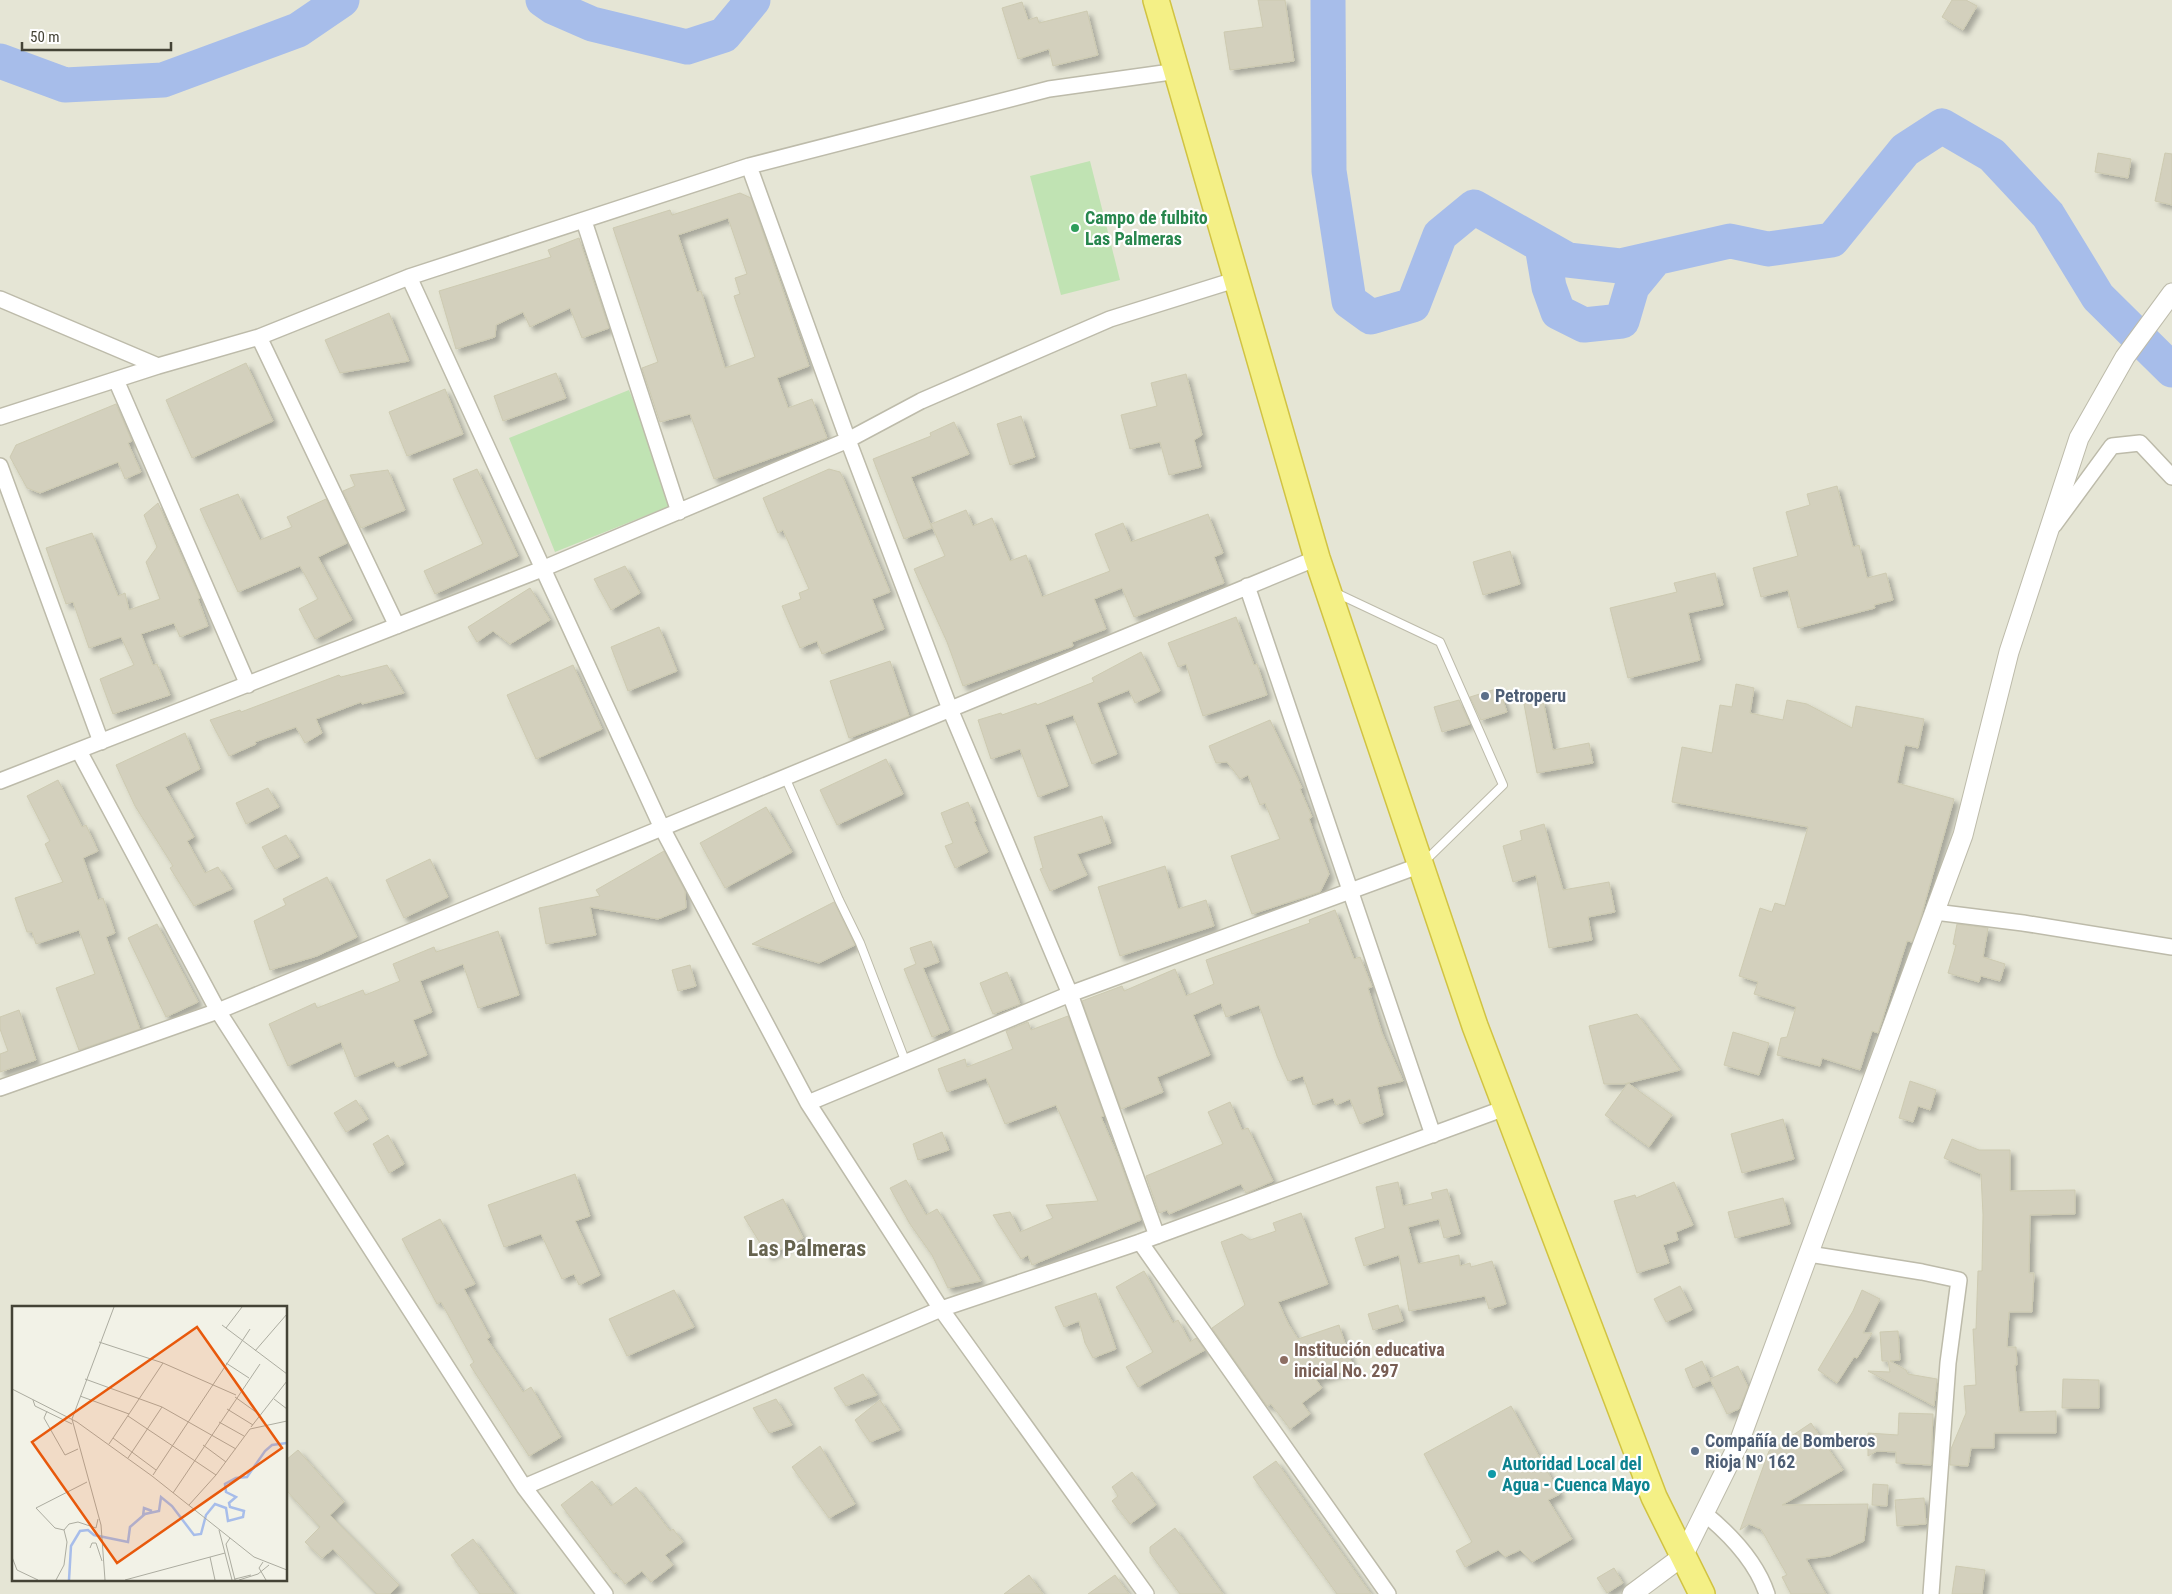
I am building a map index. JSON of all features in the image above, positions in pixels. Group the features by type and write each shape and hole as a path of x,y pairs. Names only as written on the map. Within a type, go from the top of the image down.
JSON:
{"highway":[{"path":"1156,0 1238,278 1317,558 1421,865 1505,1108 1654,1497 1697,1588"}],"street":[{"path":"0,417 158,366 259,337 409,277 749,166 1049,89 1178,71"},
{"path":"749,166 848,440 950,709 1070,994 1157,1236"},
{"path":"584,221 679,512"},
{"path":"409,277 662,828 808,1103 940,1309 1146,1594"},
{"path":"0,781 542,569 679,512 848,440 921,401 1076,333 1141,308 1238,278"},
{"path":"1632,1594 1683,1556 1738,1445 1963,836 2009,652 2079,438 2125,357 2172,293"},
{"path":"0,298 158,366"},
{"path":"259,337 397,626"},
{"path":"116,380 248,685"},
{"path":"2050,529 2112,446 2140,443 2172,478"},
{"path":"0,466 101,742"},
{"path":"0,1088 218,1011 1317,558"},
{"path":"1247,586 1433,1134"},
{"path":"79,751 218,1011 524,1487 605,1594"},
{"path":"808,1103 1070,994 1421,865"},
{"path":"1935,912 2023,923 2172,947"},
{"path":"524,1487 940,1309 1157,1236 1505,1108"},
{"path":"1140,1242 1388,1594"},
{"path":"1809,1254 1922,1272 1959,1280 1948,1363 1931,1594"},
{"path":"1704,1514 1721,1527 1747,1556 1767,1594"}],"lane":[{"path":"1328,588 1440,642 1503,785 1421,865"},
{"path":"785,777 838,900 860,943 906,1063"}],"shaded area":[{"path":"0,0 2172,0 2172,1594 0,1594"}],"green space":[{"name":"Campo de fulbito Las Palmeras","path":"1090,161 1120,280 1061,295 1030,176"},
{"path":"629,390 675,504 555,552 509,438"}],"building":[{"path":"1258,0 1285,0 1294,61 1230,70 1224,32 1263,27"},
{"path":"1952,0 1966,0 1977,6 1963,30 1942,17"},
{"path":"1022,2 1028,20 1037,17 1039,23 1087,11 1098,55 1053,66 1049,49 1018,59 1002,8"},
{"path":"2098,153 2131,159 2128,178 2095,172"},
{"path":"2165,153 2172,154 2172,205 2155,201"},
{"path":"740,193 751,198 809,366 777,378 788,408 812,399 827,438 714,479 690,414 660,422 642,368 658,362 613,228 670,210 672,215","holes":["728,218 747,274 735,278 740,294 734,296 755,357 725,368 701,291 697,292 678,235"]},
{"path":"579,238 609,328 582,338 570,308 530,327 523,312 496,325 495,337 456,349 439,291 551,257 548,250"},
{"path":"389,313 409,361 340,373 325,340"},
{"path":"246,363 273,421 192,458 166,400"},
{"path":"556,373 566,398 503,421 494,396"},
{"path":"1186,374 1202,435 1194,440 1201,467 1169,475 1160,442 1130,449 1121,415 1157,406 1151,383"},
{"path":"445,389 463,434 407,456 389,412"},
{"path":"116,404 132,441 128,443 141,472 125,479 118,462 40,493 27,488 10,457 16,445"},
{"path":"1021,416 1035,457 1010,465 997,424"},
{"path":"954,422 969,454 911,477 932,528 904,539 873,459 931,436 930,433"},
{"path":"477,469 518,556 435,594 424,571 483,544 453,479"},
{"path":"829,469 840,472 844,480 890,592 872,599 884,629 822,654 817,641 800,648 782,606 801,599 799,593 809,589 783,530 778,533 763,498"},
{"path":"388,470 405,510 361,528 343,491 355,486 350,475"},
{"path":"1837,486 1853,547 1859,545 1867,578 1886,573 1893,600 1874,605 1875,608 1798,628 1788,590 1761,597 1753,568 1798,556 1786,512 1810,505 1807,494"},
{"path":"238,494 260,540 292,527 287,517 326,499 347,543 318,557 352,620 315,639 299,609 318,599 300,566 238,592 200,509"},
{"path":"158,503 200,598 198,599 208,626 180,637 174,623 141,634 153,665 157,664 170,695 113,714 100,679 134,665 121,637 89,648 73,602 66,604 46,548 92,533 118,596 125,593 129,610 160,599 146,562 157,547 144,515"},
{"path":"966,510 973,526 992,518 1010,561 1026,555 1042,597 1110,571 1095,534 1123,523 1131,542 1208,514 1223,553 1214,557 1224,583 1134,617 1122,588 1094,599 1106,629 1072,642 1073,646 963,686 947,642 914,569 945,556 931,524"},
{"path":"1510,551 1520,584 1483,595 1473,562"},
{"path":"625,566 640,593 611,610 594,579"},
{"path":"1715,573 1723,605 1688,613 1700,660 1628,678 1610,608 1677,592 1674,583"},
{"path":"530,588 550,620 510,644 493,631 477,642 468,627"},
{"path":"1236,617 1254,665 1257,664 1267,695 1203,716 1186,664 1178,667 1168,643"},
{"path":"659,627 677,671 628,691 611,647"},
{"path":"1141,652 1160,691 1135,703 1129,690 1097,703 1117,754 1092,764 1073,715 1045,725 1068,786 1038,797 1020,749 991,759 978,720 1001,713 1002,715 1036,703 1037,705 1094,682 1092,678"},
{"path":"890,661 909,716 849,738 830,681"},
{"path":"387,665 404,693 362,704 361,702 316,719 322,733 305,743 296,727 255,742 256,744 229,756 210,720 240,710 241,712 339,675 341,677"},
{"path":"573,665 602,729 536,759 507,695"},
{"path":"1736,684 1754,688 1750,713 1783,720 1787,700 1807,704 1852,728 1856,706 1924,719 1918,748 1905,745 1897,783 1954,799 1920,920 1912,942 1907,941 1878,1033 1872,1031 1860,1070 1822,1058 1820,1066 1777,1055 1781,1038 1787,1037 1796,1007 1754,994 1758,982 1739,976 1760,908 1772,912 1775,903 1785,906 1808,827 1672,802 1682,747 1712,753 1720,705 1732,707"},
{"path":"1499,688 1507,712 1481,720 1470,697"},
{"path":"1459,700 1470,724 1442,732 1434,707"},
{"path":"1543,700 1553,750 1589,743 1593,763 1537,773 1524,704"},
{"path":"1270,720 1302,788 1300,789 1312,817 1309,819 1329,874 1320,892 1252,914 1231,856 1280,839 1265,803 1260,805 1248,775 1240,779 1227,762 1216,763 1209,746"},
{"path":"185,733 200,769 165,787 194,837 187,841 205,873 218,867 232,889 194,906 170,868 173,866 135,806 116,765"},
{"path":"886,759 903,794 837,825 820,790"},
{"path":"58,780 82,827 86,825 98,851 83,858 98,900 103,898 115,933 106,937 140,1029 79,1050 56,988 95,974 79,930 36,944 32,932 27,932 15,898 63,882 45,844 50,841 27,796"},
{"path":"268,788 279,807 246,824 236,803"},
{"path":"968,802 976,821 974,822 988,852 955,868 945,846 953,843 941,813"},
{"path":"766,807 792,852 725,888 700,843"},
{"path":"1102,816 1111,843 1077,854 1087,875 1050,891 1040,869 1043,868 1034,837"},
{"path":"1544,824 1563,890 1609,882 1615,912 1588,917 1592,940 1549,948 1536,875 1513,882 1503,846 1522,840 1520,831"},
{"path":"286,835 299,857 275,869 262,847"},
{"path":"664,851 685,891 686,908 658,919 590,907 596,935 546,944 539,908 600,896 596,890"},
{"path":"430,859 448,897 404,918 386,880"},
{"path":"1165,866 1178,909 1206,900 1214,926 1120,956 1098,887"},
{"path":"327,877 357,937 317,956 270,970 254,921 286,905 283,899"},
{"path":"834,902 855,945 819,963 752,944"},
{"path":"1335,910 1354,959 1360,957 1372,987 1368,988 1382,1033 1403,1081 1377,1087 1383,1115 1360,1124 1350,1099 1336,1105 1333,1098 1313,1105 1303,1076 1288,1081 1259,1005 1226,1017 1221,1003 1193,1015 1210,1055 1157,1077 1163,1092 1121,1109 1082,1001 1122,986 1124,991 1175,969 1186,996 1214,984 1206,960 1310,923 1309,920"},
{"path":"157,924 198,1002 166,1017 128,938"},
{"path":"1957,924 1988,928 1983,957 2005,964 2000,981 1981,976 1979,982 1948,973 1956,945 1953,944"},
{"path":"498,931 519,995 478,1008 463,964 420,981 432,1012 413,1020 427,1055 397,1067 394,1061 355,1077 341,1042 288,1066 269,1024 315,1003 317,1008 363,990 365,995 400,981 393,964 434,947 436,952"},
{"path":"931,941 939,962 923,968 949,1030 932,1037 904,969 916,964 910,948"},
{"path":"690,965 696,986 678,991 672,970"},
{"path":"1007,972 1020,1004 993,1014 980,983"},
{"path":"19,1010 36,1060 0,1072 0,1054 8,1051 0,1029 0,1017"},
{"path":"1637,1014 1680,1070 1624,1084 1604,1084 1589,1026"},
{"path":"1068,1016 1104,1116 1101,1117 1119,1159 1141,1220 1032,1265 1028,1255 1021,1259 993,1215 1010,1212 1020,1232 1053,1218 1046,1205 1098,1201 1056,1105 1005,1124 986,1078 947,1092 938,1069 965,1059 967,1067 1013,1049 1006,1031 1028,1022 1031,1030"},
{"path":"1733,1032 1769,1043 1759,1075 1724,1065"},
{"path":"1910,1081 1936,1090 1930,1110 1918,1106 1913,1122 1899,1118"},
{"path":"1628,1083 1672,1115 1649,1147 1605,1115"},
{"path":"356,1100 368,1119 346,1132 334,1113"},
{"path":"1230,1102 1242,1130 1248,1128 1273,1181 1246,1193 1241,1184 1169,1214 1167,1210 1159,1213 1146,1176 1223,1144 1208,1112"},
{"path":"1783,1119 1794,1159 1742,1173 1731,1134"},
{"path":"942,1132 949,1150 918,1160 913,1144"},
{"path":"388,1135 404,1164 389,1173 373,1144"},
{"path":"1952,1139 1979,1150 2010,1150 2010,1191 2075,1190 2075,1214 2030,1215 2029,1273 2034,1273 2032,1312 2009,1312 2007,1347 2016,1347 2017,1365 2015,1365 2019,1412 2056,1411 2056,1433 1994,1433 1994,1448 1971,1448 1968,1466 1950,1465 1951,1449 1966,1413 1964,1386 1976,1385 1973,1329 1976,1329 1978,1271 1982,1271 1983,1215 1981,1174 1944,1158"},
{"path":"575,1174 590,1216 575,1221 600,1275 579,1285 574,1274 562,1279 541,1234 504,1247 488,1205"},
{"path":"906,1180 926,1215 937,1209 981,1281 948,1288 932,1255 910,1224 890,1188"},
{"path":"1398,1182 1403,1206 1433,1199 1431,1193 1447,1189 1460,1234 1444,1238 1439,1219 1408,1227 1418,1264 1459,1255 1460,1266 1470,1263 1471,1267 1492,1261 1506,1304 1489,1309 1485,1296 1409,1311 1399,1255 1364,1266 1355,1238 1385,1228 1376,1187"},
{"path":"1674,1182 1693,1225 1676,1232 1678,1240 1663,1245 1669,1263 1637,1273 1614,1201 1635,1195 1636,1198"},
{"path":"1783,1198 1790,1224 1735,1238 1728,1212"},
{"path":"783,1199 803,1238 768,1256 744,1217"},
{"path":"1301,1213 1328,1284 1278,1302 1298,1339 1339,1325 1353,1368 1316,1380 1322,1388 1302,1403 1310,1414 1290,1429 1271,1404 1267,1406 1212,1328 1245,1305 1221,1242 1242,1234 1250,1240 1276,1231 1273,1223"},
{"path":"440,1219 475,1284 464,1289 490,1337 487,1339 523,1392 531,1387 561,1437 529,1456 470,1365 474,1362 441,1302 437,1304 402,1239"},
{"path":"1144,1271 1173,1323 1178,1320 1190,1342 1196,1338 1205,1350 1138,1387 1126,1367 1153,1352 1116,1287"},
{"path":"1680,1286 1692,1310 1666,1322 1654,1299"},
{"path":"674,1290 694,1327 627,1356 609,1319"},
{"path":"1862,1290 1880,1299 1863,1333 1872,1333 1857,1358 1854,1357 1837,1383 1818,1370 1853,1311"},
{"path":"1096,1293 1116,1349 1093,1358 1085,1343 1079,1321 1064,1327 1055,1307"},
{"path":"1398,1305 1403,1321 1373,1330 1368,1314"},
{"path":"1898,1331 1900,1360 1890,1361 1906,1370 1908,1374 1937,1379 1934,1406 1868,1371 1890,1372 1888,1361 1882,1361 1880,1332"},
{"path":"1702,1361 1711,1380 1693,1388 1685,1369"},
{"path":"1738,1366 1748,1387 1739,1409 1727,1414 1710,1379"},
{"path":"863,1374 877,1395 846,1406 834,1388"},
{"path":"2063,1379 2099,1380 2099,1408 2062,1408"},
{"path":"776,1399 792,1425 769,1433 753,1408"},
{"path":"880,1400 900,1430 870,1442 855,1420"},
{"name":"Autoridad Local del Agua - Cuenca Mayo","path":"1511,1406 1560,1494 1548,1500 1572,1539 1532,1562 1520,1550 1505,1557 1498,1550 1465,1567 1456,1551 1472,1542 1424,1454"},
{"path":"1899,1413 1933,1414 1931,1465 1896,1463 1896,1452 1877,1451 1868,1456 1868,1433 1898,1435"},
{"path":"1811,1423 1843,1470 1782,1505 1868,1504 1864,1541 1830,1556 1806,1559 1826,1594 1791,1594 1782,1577 1787,1575 1761,1529 1749,1524 1740,1530 1769,1451"},
{"path":"820,1446 855,1504 829,1518 792,1467"},
{"path":"298,1450 344,1502 330,1515 399,1585 390,1594 377,1594 333,1549 322,1558 305,1542 320,1527 288,1492 288,1458"},
{"path":"1276,1461 1371,1594 1337,1594 1253,1477"},
{"path":"1132,1472 1156,1505 1130,1524 1112,1501 1118,1496 1112,1487"},
{"path":"592,1481 611,1506 636,1487 670,1531 673,1529 683,1542 665,1555 673,1565 651,1582 642,1571 625,1584 616,1572 614,1574 561,1505"},
{"path":"1873,1484 1888,1485 1887,1506 1872,1505"},
{"path":"1924,1498 1926,1524 1897,1526 1895,1500"},
{"path":"1175,1528 1223,1594 1180,1594 1150,1553 1150,1547"},
{"path":"473,1539 514,1594 480,1594 451,1555"},
{"path":"1956,1566 1985,1570 1982,1594 1952,1594"},
{"path":"1614,1568 1623,1583 1607,1593 1597,1578"},
{"path":"1029,1575 1043,1594 1004,1594"},
{"path":"1115,1575 1129,1594 1088,1594"}],"waterway":[{"path":"0,61 65,85 163,80 298,30 342,0"},
{"path":"543,0 553,7 592,24 687,47 724,35 753,0"},
{"path":"1328,0 1329,171 1349,301 1371,317 1413,305 1440,235 1474,207 1568,260 1620,266 1730,241 1768,249 1832,240 1905,150 1942,126 1992,155 2048,215 2098,297 2172,370"},
{"path":"1542,246 1549,287 1558,312 1584,325 1622,321 1632,287 1655,259"}],"place":[{"name":"Campo de fulbito Las Palmeras","path":"1075,228"},
{"name":"Petroperu","path":"1485,696"},
{"name":"Institución educativa inicial No. 297","path":"1284,1360"},
{"name":"Compañía de Bomberos Rioja Nº 162","path":"1695,1451"},
{"name":"Autoridad Local del Agua - Cuenca Mayo","path":"1492,1474"}],"district":[{"name":"Las Palmeras","path":"807,1248"}]}
